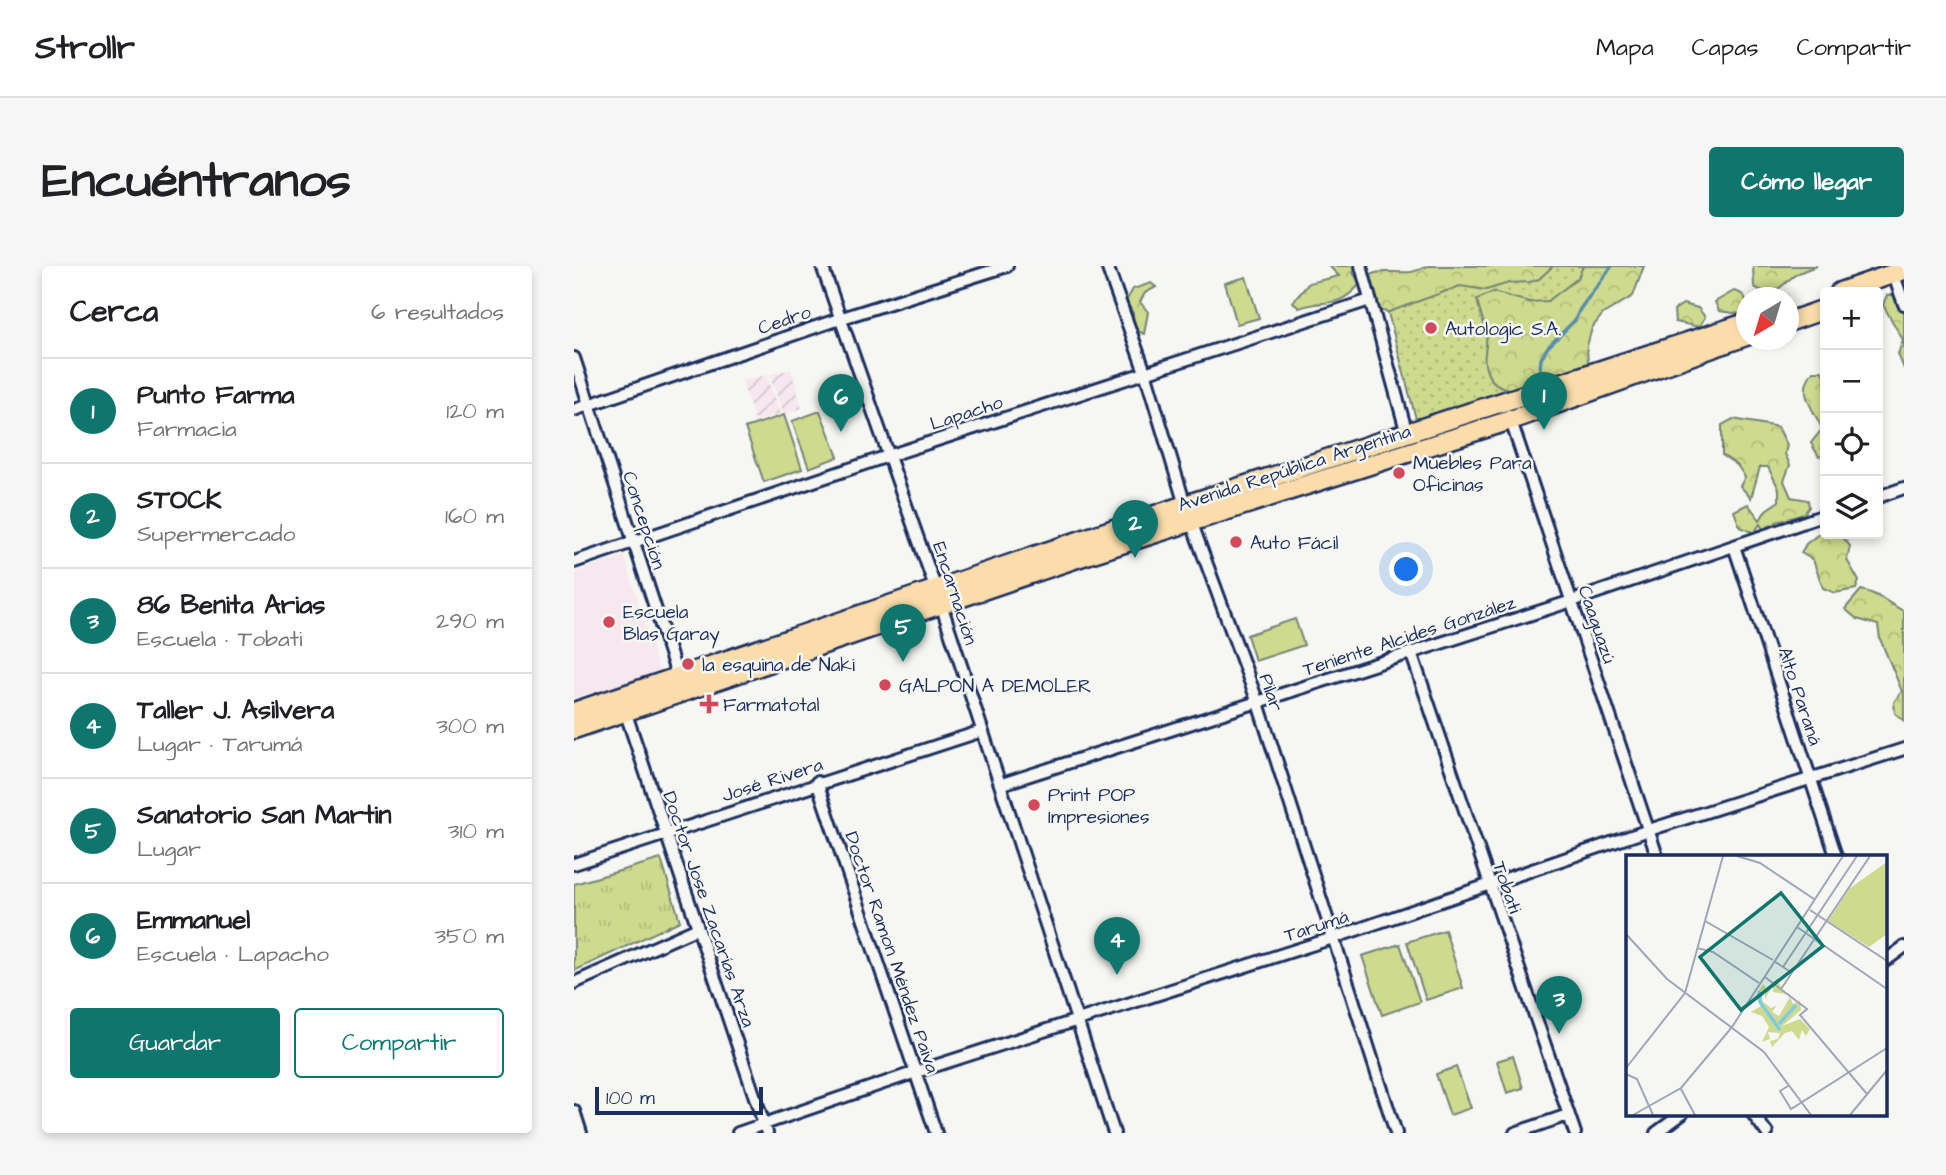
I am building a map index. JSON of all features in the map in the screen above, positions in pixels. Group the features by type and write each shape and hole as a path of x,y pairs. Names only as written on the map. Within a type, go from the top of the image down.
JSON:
{"highway":[{"path":"1864,287 1902,279"},
{"path":"1883,288 1902,279"},
{"path":"1799,306 1820,299"},
{"path":"1799,318 1820,311"},
{"name":"Avenida República Argentina","path":"1188,514 1407,434 1508,412 1736,327"},
{"name":"Avenida República Argentina","path":"574,712 622,704 1188,514 1736,339"},
{"name":"Avenida República Argentina","path":"574,729 622,704"}],"street":[{"name":"Encarnación","path":"822,266 839,319 891,455 1002,784 1114,1133"},
{"name":"Cedro","path":"574,410 839,319 1007,266"},
{"name":"Pilar","path":"1107,266 1145,372 1188,514 1258,703 1396,1133"},
{"path":"1361,266 1407,434"},
{"path":"1902,279 1904,304"},
{"name":"Lapacho","path":"574,562 891,455 1370,300"},
{"name":"Concepción","path":"574,358 680,685"},
{"name":"Caaguazú","path":"1508,412 1657,855"},
{"path":"1883,495 1904,488"},
{"name":"Teniente Alcides González","path":"1002,784 1572,601 1820,517"},
{"name":"Alto Paraná","path":"1734,546 1836,855"},
{"name":"Tobati","path":"1411,652 1575,1133"},
{"name":"Doctor Jose Zacarías Arza","path":"622,704 765,1128"},
{"name":"José Rivera","path":"574,864 666,831 982,731"},
{"name":"Tarumá","path":"738,1133 765,1128 916,1072 1333,938 1649,830 1904,749"},
{"name":"Doctor Ramon Méndez Paiva","path":"817,782 936,1133"},
{"path":"574,983 698,928"},
{"path":"1886,960 1904,947"},
{"path":"574,1111 581,1133"},
{"path":"1515,1133 1568,1115"},
{"path":"1656,1133 1679,1116"},
{"path":"1755,1116 1768,1133"}],"shaded area":[{"path":"791,369 802,408 784,415 769,375"},
{"path":"766,375 780,414 755,422 742,381"},
{"name":"Escuela Blas Garay","path":"624,556 659,672 574,698 574,573"}],"green space":[{"path":"1329,266 1357,266 1353,273 1360,283 1371,274 1411,272 1428,266 1553,266 1539,279 1530,282 1509,283 1486,290 1460,286 1389,312 1374,310 1360,284 1338,300 1299,308 1293,302 1309,283 1339,276"},
{"path":"1506,266 1618,266 1577,338 1585,364 1416,419 1387,309"},
{"path":"1583,266 1644,266 1633,296 1603,314 1592,328 1587,346 1588,365 1535,388 1520,390 1495,383 1485,366 1486,335 1477,299 1493,292 1529,302 1548,301 1578,278"},
{"path":"1753,266 1817,266 1796,274 1780,287 1754,287"},
{"path":"1246,277 1259,318 1237,324 1225,283"},
{"path":"1151,283 1156,287 1145,293 1140,302 1148,312 1144,334 1134,329 1133,313 1126,301 1133,289"},
{"path":"1736,292 1736,313 1719,311 1715,302"},
{"path":"1887,295 1901,295 1904,308 1904,369 1898,354 1903,340 1883,305"},
{"path":"1683,304 1698,308 1705,317 1699,327 1675,322 1674,310"},
{"path":"1813,371 1820,371 1820,425 1806,393 1808,379"},
{"path":"820,411 838,457 809,468 792,421"},
{"path":"784,415 802,469 764,482 745,428"},
{"path":"1733,419 1778,427 1787,445 1785,454 1790,465 1784,481 1791,497 1808,500 1809,507 1804,514 1776,522 1773,533 1764,531 1760,524 1754,533 1740,527 1734,511 1748,504 1760,520 1766,510 1779,501 1779,489 1768,467 1760,467 1751,498 1740,486 1745,477 1737,465 1722,455 1722,425"},
{"path":"1820,432 1820,456 1819,457 1811,443"},
{"path":"1820,533 1820,539 1844,539 1850,546 1847,560 1859,581 1856,589 1835,593 1823,588 1813,560 1801,553 1806,544"},
{"path":"1861,590 1904,611 1904,721 1895,713 1894,702 1902,691 1880,639 1878,625 1857,619 1845,609"},
{"path":"1295,619 1304,645 1255,661 1247,635"},
{"path":"661,859 680,921 574,971 574,884"},
{"path":"1445,930 1463,988 1426,1000 1407,942"},
{"path":"1400,944 1420,1002 1382,1015 1362,956"},
{"path":"1513,1056 1523,1088 1507,1093 1497,1061"},
{"path":"1456,1067 1471,1108 1450,1115 1436,1074"}],"waterway":[{"path":"1539,377 1541,359 1547,348 1575,320 1612,266"}],"place":[{"name":"Autologic S.A.","path":"1431,328"},
{"name":"Punto Farma","path":"1544,430"},
{"name":"Emmanuel","path":"841,432"},
{"name":"Muebles Para Oficinas","path":"1399,473"},
{"name":"Auto Fácil","path":"1236,542"},
{"name":"STOCK","path":"1135,558"},
{"name":"Escuela Blas Garay","path":"609,622"},
{"name":"Sanatorio San Martin","path":"903,662"},
{"name":"la esquina de Naki","path":"688,664"},
{"name":"GALPON A DEMOLER","path":"885,685"},
{"name":"Farmatotal","path":"709,704"},
{"name":"Print POP Impresiones","path":"1034,805"},
{"name":"Taller J. Asilvera","path":"1117,975"},
{"name":"86 Benita Arias","path":"1559,1034"}]}
